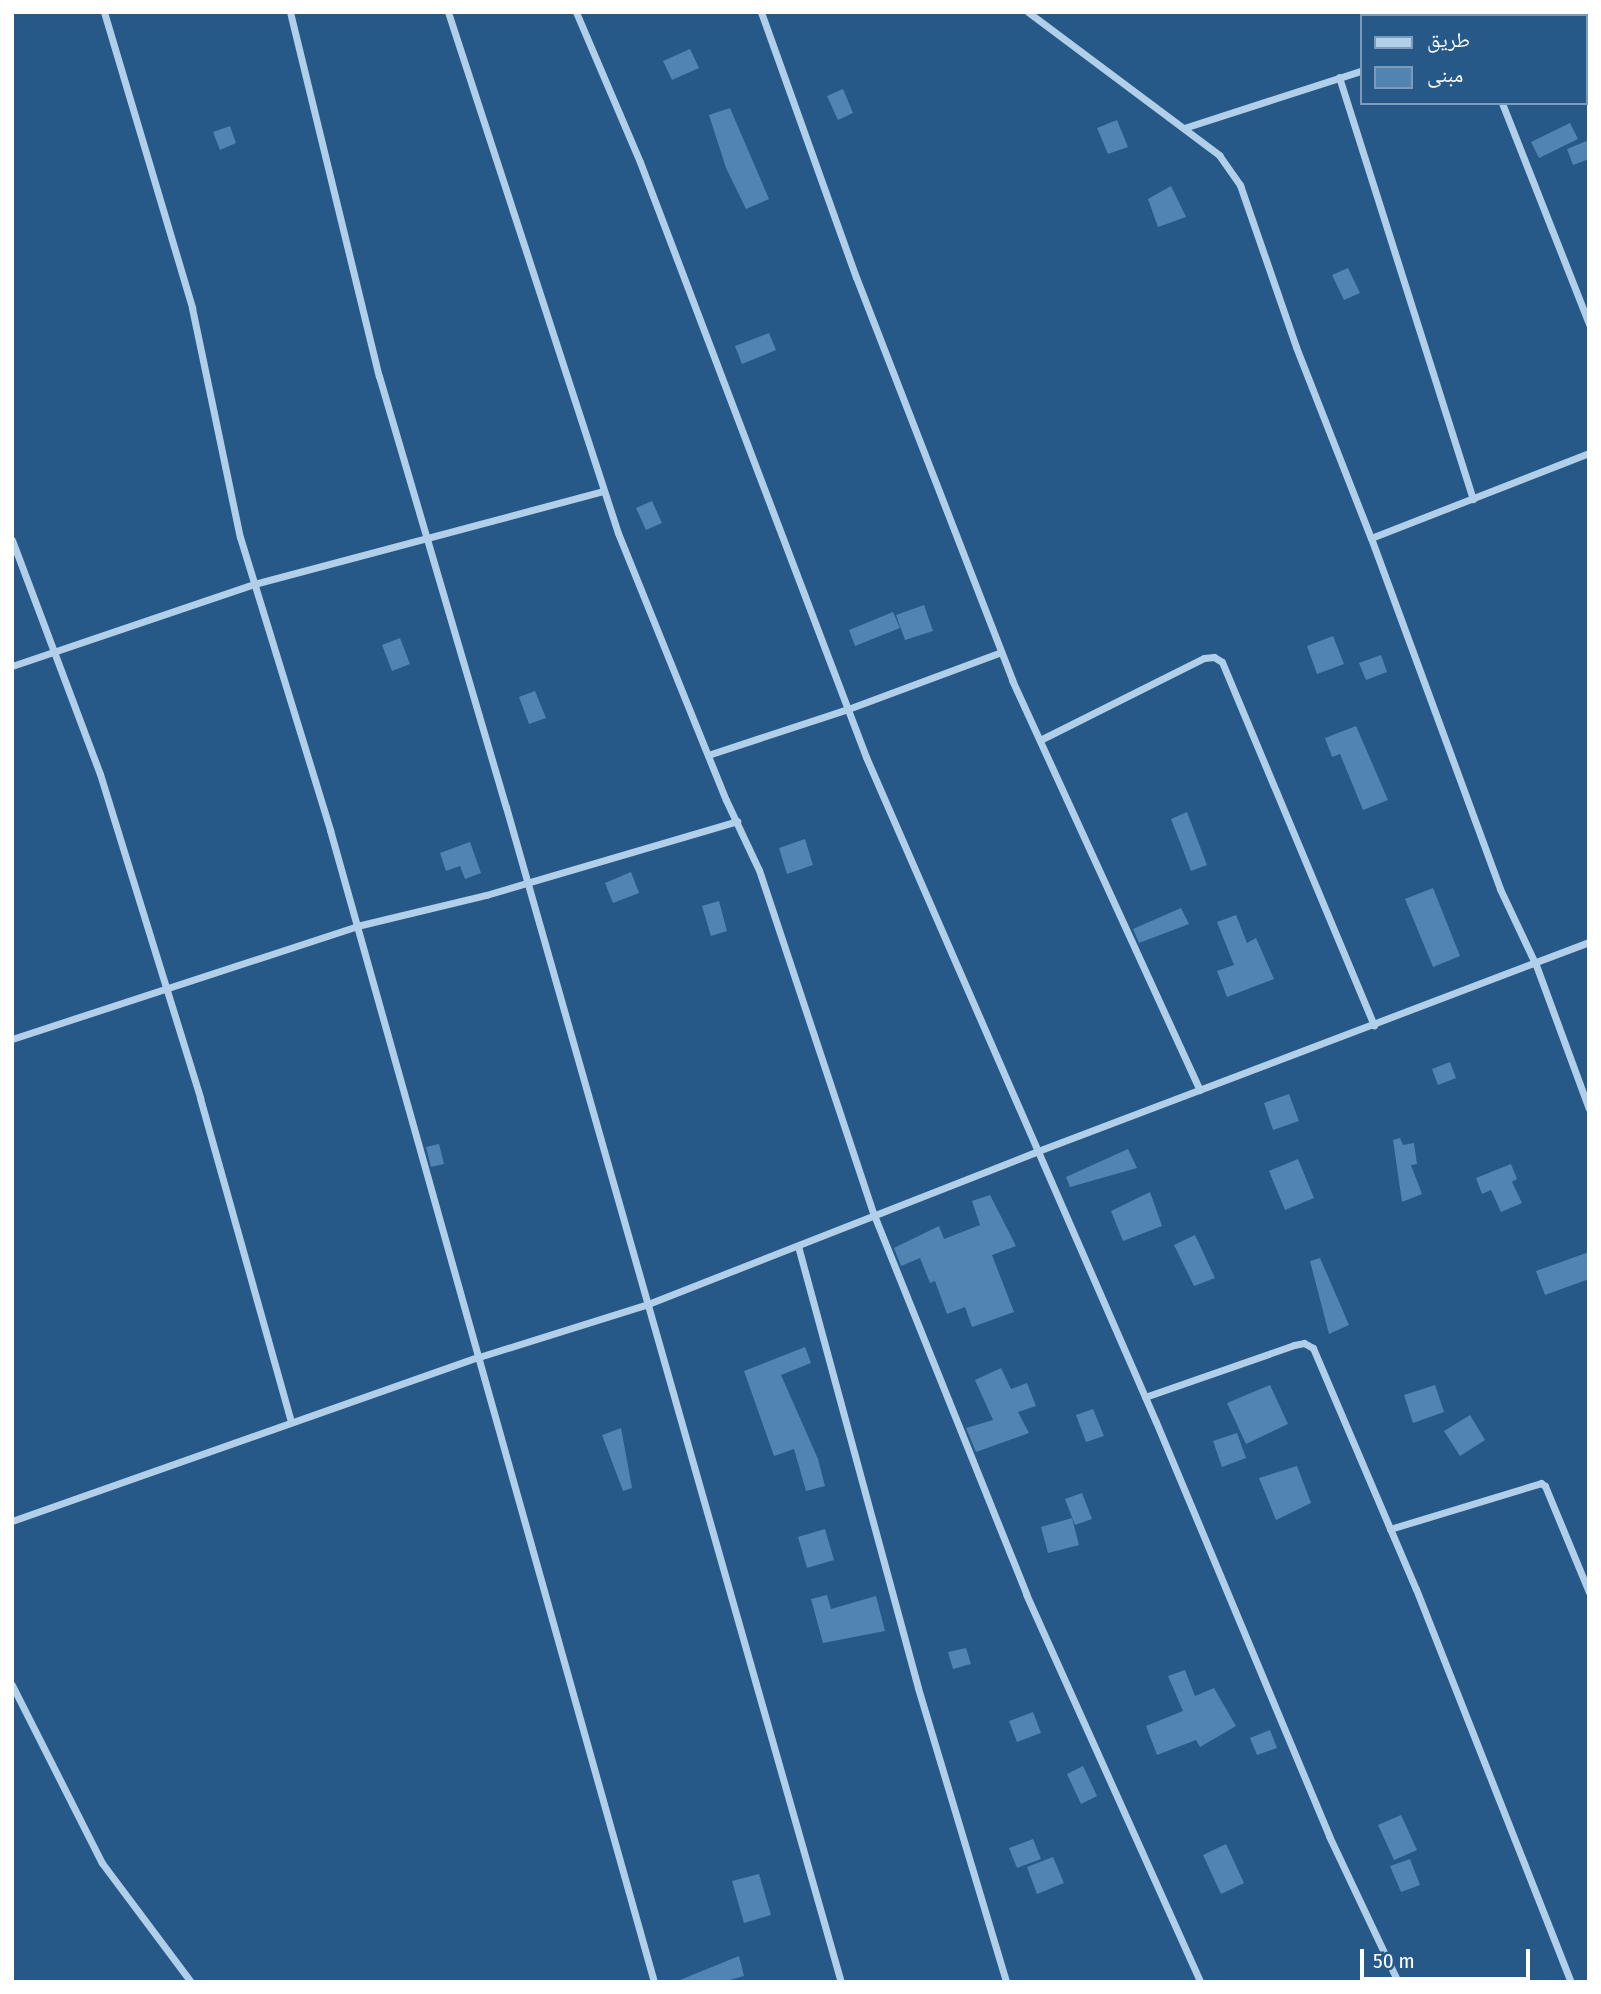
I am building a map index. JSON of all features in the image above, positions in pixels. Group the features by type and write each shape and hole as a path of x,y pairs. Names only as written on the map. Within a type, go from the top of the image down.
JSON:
{"street":[{"path":"104,12 192,308 240,537 357,926 654,1982"},
{"path":"290,12 379,376 528,883 841,1982"},
{"path":"448,12 618,533 708,755 759,870 874,1215 1026,1594 1200,1982"},
{"path":"576,12 649,188 866,757 1145,1397 1329,1836 1398,1982"},
{"path":"761,12 856,277 1001,652 1200,1090"},
{"path":"1028,12 1219,155 1240,185 1296,347 1371,538 1500,889 1536,965 1589,1110"},
{"path":"1184,128 1360,71"},
{"path":"1339,78 1473,499"},
{"path":"1503,105 1589,324"},
{"path":"1371,538 1589,453"},
{"path":"12,666 254,584 604,491"},
{"path":"12,540 100,774 166,988 291,1422"},
{"path":"708,755 849,709 1001,652"},
{"path":"1040,740 1204,658 1214,657 1222,662 1374,1025"},
{"path":"12,1039 357,926 528,883 737,821"},
{"path":"12,1521 479,1357 648,1304 1038,1151 1536,965 1589,942"},
{"path":"798,1246 918,1688 1006,1982"},
{"path":"1145,1397 1304,1343 1313,1348 1390,1529 1571,1982"},
{"path":"1390,1529 1535,1482 1541,1483 1545,1486 1589,1592"},
{"path":"12,1685 102,1863 191,1982"}],"building":[{"path":"690,49 699,68 672,80 663,61"},
{"path":"843,89 853,113 838,120 827,96"},
{"path":"730,108 769,199 746,209 726,168 709,115"},
{"path":"1117,120 1128,147 1108,154 1097,128"},
{"path":"1570,123 1578,139 1539,158 1531,142"},
{"path":"230,126 236,143 220,150 213,132"},
{"path":"1589,140 1589,159 1573,165 1567,149"},
{"path":"1171,186 1186,217 1158,227 1148,199"},
{"path":"1348,268 1360,293 1344,300 1332,275"},
{"path":"769,333 776,350 742,364 735,346"},
{"path":"652,501 662,523 646,530 636,508"},
{"path":"924,605 933,631 905,640 896,615"},
{"path":"893,612 900,628 855,646 849,630"},
{"path":"1333,636 1344,664 1317,674 1307,646"},
{"path":"400,638 410,664 392,671 382,645"},
{"path":"1381,655 1387,672 1366,680 1359,663"},
{"path":"535,691 546,718 529,724 519,697"},
{"path":"1356,726 1388,800 1363,810 1340,754 1332,757 1325,738"},
{"path":"1187,812 1207,865 1191,871 1171,819"},
{"path":"805,839 813,865 787,874 779,848"},
{"path":"470,842 481,873 465,879 460,866 446,871 440,853"},
{"path":"631,872 639,893 613,903 605,883"},
{"path":"1433,888 1460,956 1433,967 1405,899"},
{"path":"719,901 727,931 711,936 702,906"},
{"path":"1181,908 1189,924 1139,943 1133,929"},
{"path":"1236,915 1247,943 1256,938 1274,979 1227,997 1217,971 1234,965 1217,922"},
{"path":"1450,1062 1456,1078 1438,1085 1432,1069"},
{"path":"1289,1094 1299,1121 1273,1130 1264,1103"},
{"path":"1400,1138 1403,1145 1414,1143 1417,1164 1411,1165 1422,1194 1402,1202 1393,1140"},
{"path":"439,1144 444,1164 431,1167 426,1147"},
{"path":"1128,1149 1137,1168 1070,1187 1066,1177"},
{"path":"1298,1159 1314,1198 1285,1210 1269,1171"},
{"path":"1511,1164 1517,1179 1512,1182 1522,1203 1501,1212 1491,1190 1482,1194 1476,1178"},
{"path":"1150,1192 1162,1226 1123,1241 1111,1211"},
{"path":"990,1195 1016,1246 992,1255 1014,1312 972,1327 965,1307 947,1314 935,1281 930,1283 920,1258 901,1266 894,1248 939,1226 944,1239 980,1225 972,1201"},
{"path":"1195,1235 1215,1278 1194,1286 1174,1245"},
{"path":"1589,1252 1589,1279 1545,1295 1536,1271"},
{"path":"1320,1258 1349,1325 1329,1334 1310,1261"},
{"path":"805,1347 811,1363 781,1375 818,1459 825,1486 806,1491 794,1449 774,1456 744,1371"},
{"path":"1001,1368 1011,1389 1027,1383 1036,1406 1018,1412 1029,1433 976,1452 966,1428 993,1420 975,1380"},
{"path":"1270,1385 1288,1424 1246,1444 1227,1403"},
{"path":"1435,1385 1444,1412 1413,1423 1404,1395"},
{"path":"1093,1409 1104,1436 1086,1442 1076,1415"},
{"path":"1470,1415 1485,1440 1460,1456 1444,1431"},
{"path":"621,1428 632,1488 623,1491 602,1435"},
{"path":"1237,1433 1246,1458 1222,1467 1213,1441"},
{"path":"1297,1466 1311,1503 1276,1520 1259,1478"},
{"path":"1082,1493 1092,1519 1075,1525 1065,1499"},
{"path":"1072,1518 1079,1545 1048,1553 1041,1527"},
{"path":"825,1529 834,1560 807,1568 798,1537"},
{"path":"827,1595 831,1609 876,1596 885,1631 823,1643 811,1599"},
{"path":"966,1648 971,1664 953,1669 948,1652"},
{"path":"1185,1670 1195,1696 1214,1688 1236,1726 1200,1747 1196,1740 1157,1755 1146,1726 1183,1711 1168,1676"},
{"path":"1033,1712 1041,1733 1017,1742 1009,1721"},
{"path":"1270,1730 1277,1748 1257,1755 1250,1738"},
{"path":"1083,1766 1097,1796 1081,1804 1067,1774"},
{"path":"1401,1815 1417,1850 1394,1860 1378,1825"},
{"path":"1033,1839 1041,1859 1017,1868 1009,1848"},
{"path":"1226,1844 1244,1883 1221,1894 1203,1855"},
{"path":"1053,1857 1064,1883 1037,1894 1027,1867"},
{"path":"1410,1859 1420,1885 1401,1892 1390,1866"},
{"path":"759,1874 771,1915 744,1923 732,1881"},
{"path":"739,1956 744,1976 722,1982 675,1982"}]}
